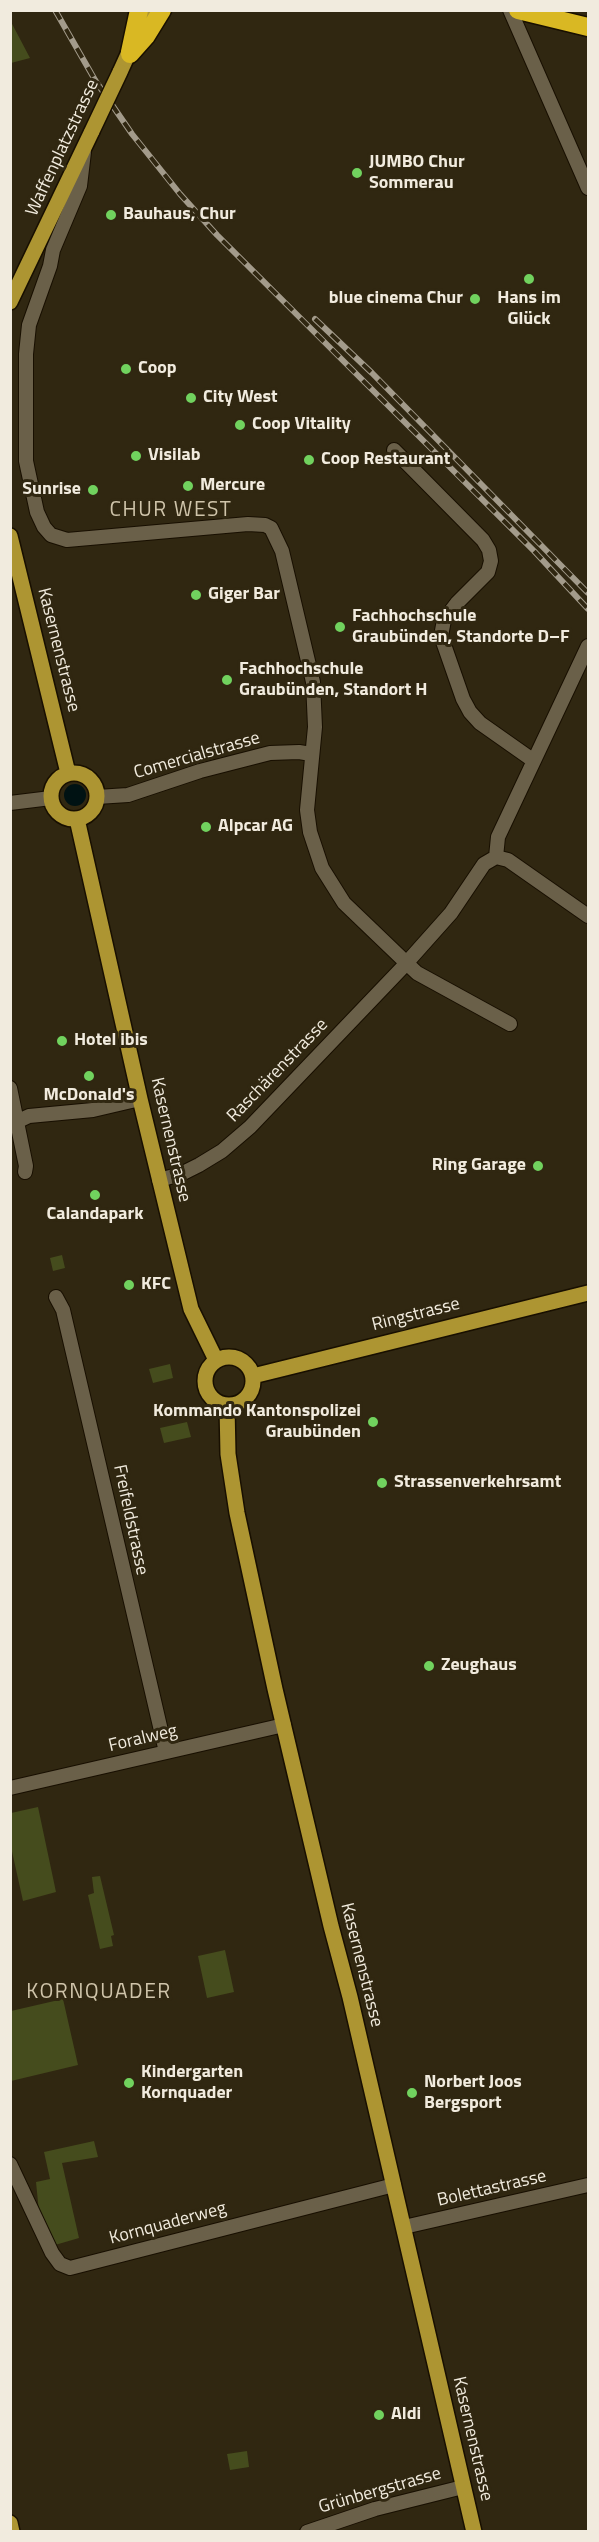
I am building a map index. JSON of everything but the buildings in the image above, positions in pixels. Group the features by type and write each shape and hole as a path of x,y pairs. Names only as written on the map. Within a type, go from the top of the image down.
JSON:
{"highway":[{"path":"130,54 139,10"},
{"path":"130,54 146,36 162,10"},
{"path":"518,10 538,17 588,27"}],"main road":[{"name":"Waffenplatzstrasse","path":"10,302 130,54 148,10"},
{"name":"Kasernenstrasse","path":"10,536 68,773"},
{"path":"68,773 81,773 88,777 97,789 97,797 91,812 77,819 57,812 51,798 53,785 68,773"},
{"name":"Kasernenstrasse","path":"77,819 140,1099 191,1309 216,1360"},
{"name":"Ringstrasse","path":"253,1377 588,1293"},
{"path":"229,1357 242,1360 253,1377 251,1391 241,1403 226,1406 218,1404 206,1391 205,1374 216,1360 229,1357"},
{"name":"Kasernenstrasse","path":"226,1406 228,1454 237,1513 284,1725 474,2532"},
{"path":"10,2523 12,2532"}],"street":[{"path":"510,10 588,188"},
{"path":"84,150 80,186 53,250 50,266 29,326 26,354 26,461 37,512 44,527 51,535 67,540 248,524 265,525 271,528 282,551 313,682 315,727 307,810 309,832 322,868 344,903 417,973 510,1024"},
{"path":"394,450 483,540 489,550 491,561 488,572 457,603 444,621 441,636 463,699 470,712 480,723 534,761"},
{"path":"588,646 498,837 496,857 508,860 588,916"},
{"name":"Comercialstrasse","path":"97,797 128,795 200,771 270,753 311,754"},
{"path":"10,803 51,798"},
{"name":"Raschärenstrasse","path":"159,1180 199,1165 250,1127 406,963 451,913 484,864 496,857"},
{"path":"10,1088 14,1123 26,1166 25,1172"},
{"path":"14,1123 29,1116 93,1110 140,1099"},
{"name":"Freifeldstrasse","path":"56,1297 63,1310 166,1752"},
{"name":"Foralweg","path":"10,1788 284,1725"},
{"name":"Kornquaderweg","path":"10,2164 52,2253 60,2264 67,2267 393,2185"},
{"name":"Bolettastrasse","path":"404,2227 588,2186"},
{"name":"Grünbergstrasse","path":"307,2532 375,2509 463,2487"}],"green space":[{"path":"10,20 30,58 11,63 10,63"},
{"path":"62,1255 65,1268 53,1271 50,1258"},
{"path":"170,1364 173,1378 153,1383 149,1369"},
{"path":"187,1422 191,1437 164,1443 160,1428"},
{"path":"38,1807 56,1892 23,1901 11,1847 11,1813"},
{"path":"100,1876 114,1935 111,1936 113,1946 100,1949 88,1895 94,1893 92,1877"},
{"path":"225,1950 234,1992 207,1998 198,1956"},
{"path":"63,1999 78,2065 11,2081 11,2011"},
{"path":"94,2141 98,2157 62,2163 79,2238 55,2245 39,2212 36,2182 50,2179 44,2152"},
{"path":"247,2451 249,2467 230,2470 227,2454"}],"shaded area":[{"path":"75,784 83,787 86,795 83,803 75,806 67,803 64,795 67,787"}],"railway":[{"path":"55,10 95,80 132,134 180,194 217,235 534,551 588,609"},
{"path":"315,319 372,373 588,593"}],"place":[{"name":"JUMBO Chur Sommerau","path":"357,173"},
{"name":"Bauhaus, Chur","path":"111,215"},
{"name":"Hans im Glück","path":"529,279"},
{"name":"blue cinema Chur","path":"475,299"},
{"name":"Coop","path":"126,369"},
{"name":"City West","path":"191,398"},
{"name":"Coop Vitality","path":"240,425"},
{"name":"Visilab","path":"136,456"},
{"name":"Coop Restaurant","path":"309,460"},
{"name":"Mercure","path":"188,486"},
{"name":"Sunrise","path":"93,490"},
{"name":"Giger Bar","path":"196,595"},
{"name":"Fachhochschule Graubünden, Standorte D–F","path":"340,627"},
{"name":"Fachhochschule Graubünden, Standort H","path":"227,680"},
{"name":"Alpcar AG","path":"206,827"},
{"name":"Hotel ibis","path":"62,1041"},
{"name":"McDonald's","path":"89,1076"},
{"name":"Ring Garage","path":"538,1166"},
{"name":"Calandapark","path":"95,1195"},
{"name":"KFC","path":"129,1285"},
{"name":"Kommando Kantonspolizei Graubünden","path":"373,1422"},
{"name":"Strassenverkehrsamt","path":"382,1483"},
{"name":"Zeughaus","path":"429,1666"},
{"name":"Kindergarten Kornquader","path":"129,2083"},
{"name":"Norbert Joos Bergsport","path":"412,2093"},
{"name":"Aldi","path":"379,2415"}],"district":[{"name":"CHUR WEST","path":"171,511"},
{"name":"KORNQUADER","path":"99,1993"}]}
